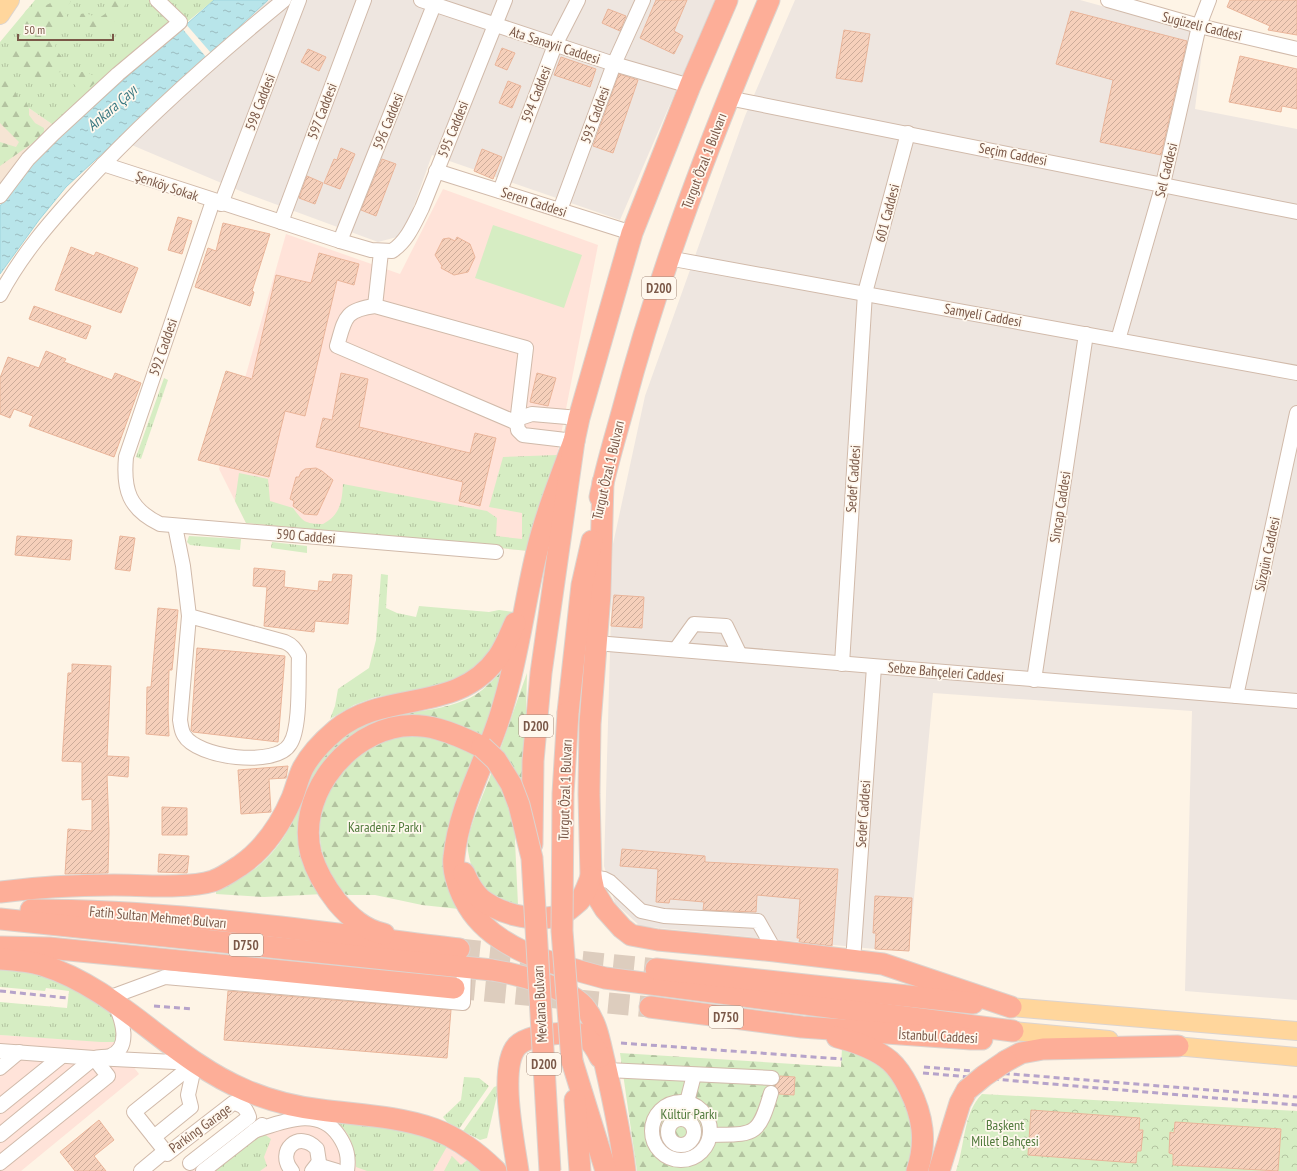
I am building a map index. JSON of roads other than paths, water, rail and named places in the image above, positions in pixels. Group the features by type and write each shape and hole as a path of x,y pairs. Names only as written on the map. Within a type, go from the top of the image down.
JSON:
{"highway":[{"name":"D200","path":"532,858 533,761 541,672 574,441 579,418 632,233 690,86 727,0"},
{"name":"Turgut Özal 1 Bulvarı","path":"565,963 562,931 563,801 568,712 582,584 603,482 635,363 685,208 728,98 769,0"},
{"path":"574,441 549,505 527,595 514,667 499,721 472,789 459,830 453,858 457,881 468,906 480,922 497,937 524,951 560,966 605,978 1013,1031"},
{"path":"603,482 600,594 590,724 589,821 591,877 594,891 605,909 622,928 631,935 658,940 775,951 883,964 1012,1007"},
{"path":"0,892 87,885 195,884 213,881 233,871 252,858 268,841 279,825 304,768 314,751 337,729 356,718 381,707 436,698 457,691 478,678 498,657 527,595"},
{"path":"462,958 372,932 347,913 324,882 311,854 309,832 310,819 317,792 337,762 355,745 392,728 428,726 449,732 482,747 496,760 511,784 519,805 532,858"},
{"path":"459,830 464,871 468,882 480,898 509,912 529,918 555,917 568,910 580,900 591,877"},
{"name":"Mevlana Bulvarı","path":"532,858 550,1171"},
{"name":"Fatih Sultan Mehmet Bulvarı","path":"0,910 96,910 239,923 462,958"},
{"name":"D750","path":"0,919 462,958 503,972 525,977 561,991 586,1008 596,1027 614,1101 625,1171"},
{"path":"0,947 49,948 454,988"},
{"path":"0,959 40,964 57,970 111,1001 195,1062 243,1089 248,1099 300,1110 387,1118 421,1125 435,1130 470,1148 496,1171"},
{"name":"Mevlana Bulvarı","path":"565,963 580,1171"},
{"path":"656,969 1012,1007"},
{"name":"İstanbul Caddesi","path":"650,1007 802,1027 971,1039 996,1036 1013,1031"},
{"path":"802,1027 862,1046 885,1058 899,1069 917,1105 923,1130 922,1153 916,1171"},
{"path":"518,1171 509,1103 508,1072 510,1057 518,1045 532,1039 563,1032 583,1035 592,1042 606,1070"},
{"path":"939,1171 960,1104 967,1090 984,1076 1021,1053 1042,1049 1178,1046"},
{"path":"572,1061 606,1171"}],"main road":[{"path":"0,15 10,0"},
{"path":"1012,1007 1297,1031"},
{"name":"İstanbul Caddesi","path":"1013,1031 1297,1057"}],"street":[{"path":"0,196 28,159 54,133 118,74 180,22 157,0"},
{"path":"0,295 18,265 42,231 103,164 212,59 284,0"},
{"name":"598 Caddesi","path":"217,203 299,0"},
{"name":"597 Caddesi","path":"281,222 364,0"},
{"name":"Ata Sanayii Caddesi","path":"421,0 435,2 494,25 614,64 690,86"},
{"name":"595 Caddesi","path":"386,251 403,241 409,233 422,208 505,0"},
{"name":"594 Caddesi","path":"500,191 555,44 578,0"},
{"name":"593 Caddesi","path":"560,210 614,64 643,0"},
{"name":"Sugüzeli Caddesi","path":"1108,0 1199,26 1297,49"},
{"name":"Sel Caddesi","path":"1118,340 1163,184 1199,26 1209,0"},
{"name":"596 Caddesi","path":"340,242 435,2"},
{"name":"Seçim Caddesi","path":"728,98 1297,212"},
{"name":"601 Caddesi","path":"865,293 908,133"},
{"name":"Şenköy Sokak","path":"103,164 217,203 281,222 340,242 386,251"},
{"name":"Seren Caddesi","path":"436,171 632,233"},
{"name":"592 Caddesi","path":"128,494 125,472 126,457 217,203"},
{"path":"375,306 386,251"},
{"name":"Samyeli Caddesi","path":"668,258 1297,373"},
{"name":"Sedef Caddesi","path":"842,664 865,293"},
{"path":"517,423 337,346 347,317 354,310 375,306 526,348 517,423 518,430 523,435 574,441"},
{"name":"Sincap Caddesi","path":"1034,680 1086,334"},
{"name":"Süzgün Caddesi","path":"1236,696 1297,413"},
{"path":"517,423 520,418 532,414 579,418"},
{"name":"590 Caddesi","path":"128,494 134,505 150,519 160,524 496,552"},
{"path":"175,526 183,566 189,616 180,720 184,735 189,740 210,752 221,755 255,757 284,752 293,737 297,716 299,656 296,651 292,646 285,642 189,616"},
{"path":"676,649 694,624 726,626 740,655"},
{"name":"Sebze Bahçeleri Caddesi","path":"596,643 1297,701"},
{"name":"Sedef Caddesi","path":"853,961 874,667"},
{"path":"591,877 604,879 610,882 642,911 664,916 758,921 775,951"},
{"path":"0,1135 94,1058 111,1055 120,1048 124,1026 111,1001 165,977 463,1002 462,958"},
{"path":"0,1051 94,1058 195,1062"},
{"path":"0,1068 19,1052"},
{"path":"0,1106 62,1056"},
{"path":"3,1163 108,1076 94,1058"},
{"path":"154,1137 191,1107 188,1095 195,1062"},
{"path":"159,1171 158,1170 171,1159 134,1112 195,1062"},
{"path":"606,1070 772,1078"},
{"path":"684,1118 689,1103 694,1075"},
{"path":"694,1136 709,1138 743,1135 754,1130 763,1118 770,1093"},
{"name":"Parking Garage","path":"166,1153 234,1103 248,1099 246,1109 249,1118 190,1163"},
{"path":"674,1102 689,1103 699,1108 707,1118 709,1138 696,1156 684,1160 673,1159 665,1156 656,1147 651,1134 654,1120 657,1114 667,1105 674,1102"},
{"path":"203,1171 254,1131 300,1110"},
{"path":"300,1110 300,1141"},
{"path":"300,1110 312,1117 326,1122 335,1129 348,1152 347,1171"},
{"path":"684,1118 694,1127 694,1136 686,1144 677,1144 670,1139 668,1135 669,1127 675,1120 684,1118"},
{"path":"654,1120 669,1127"},
{"path":"287,1169 286,1153 289,1147 300,1141 307,1141 317,1149 319,1155 315,1168 337,1171"},
{"path":"673,1159 677,1144"},
{"path":"140,1171 166,1153"}],"water":[{"name":"Ankara Çayı","path":"214,0 268,0 66,187 39,220 0,274 0,206 11,191 33,164 66,131"}],"tunnel":[{"path":"459,949 656,969"},
{"path":"454,988 650,1007"}],"railway":[{"path":"0,991 68,998"},
{"path":"154,1006 193,1009"},
{"path":"621,1043 842,1059"},
{"path":"924,1067 1297,1097"},
{"path":"923,1073 1297,1105"}],"park label":[{"name":"Karadeniz Parkı","path":"385,827"},
{"name":"Kültür Parkı","path":"689,1114"},
{"name":"Başkent Millet Bahçesi","path":"1005,1134"}]}
